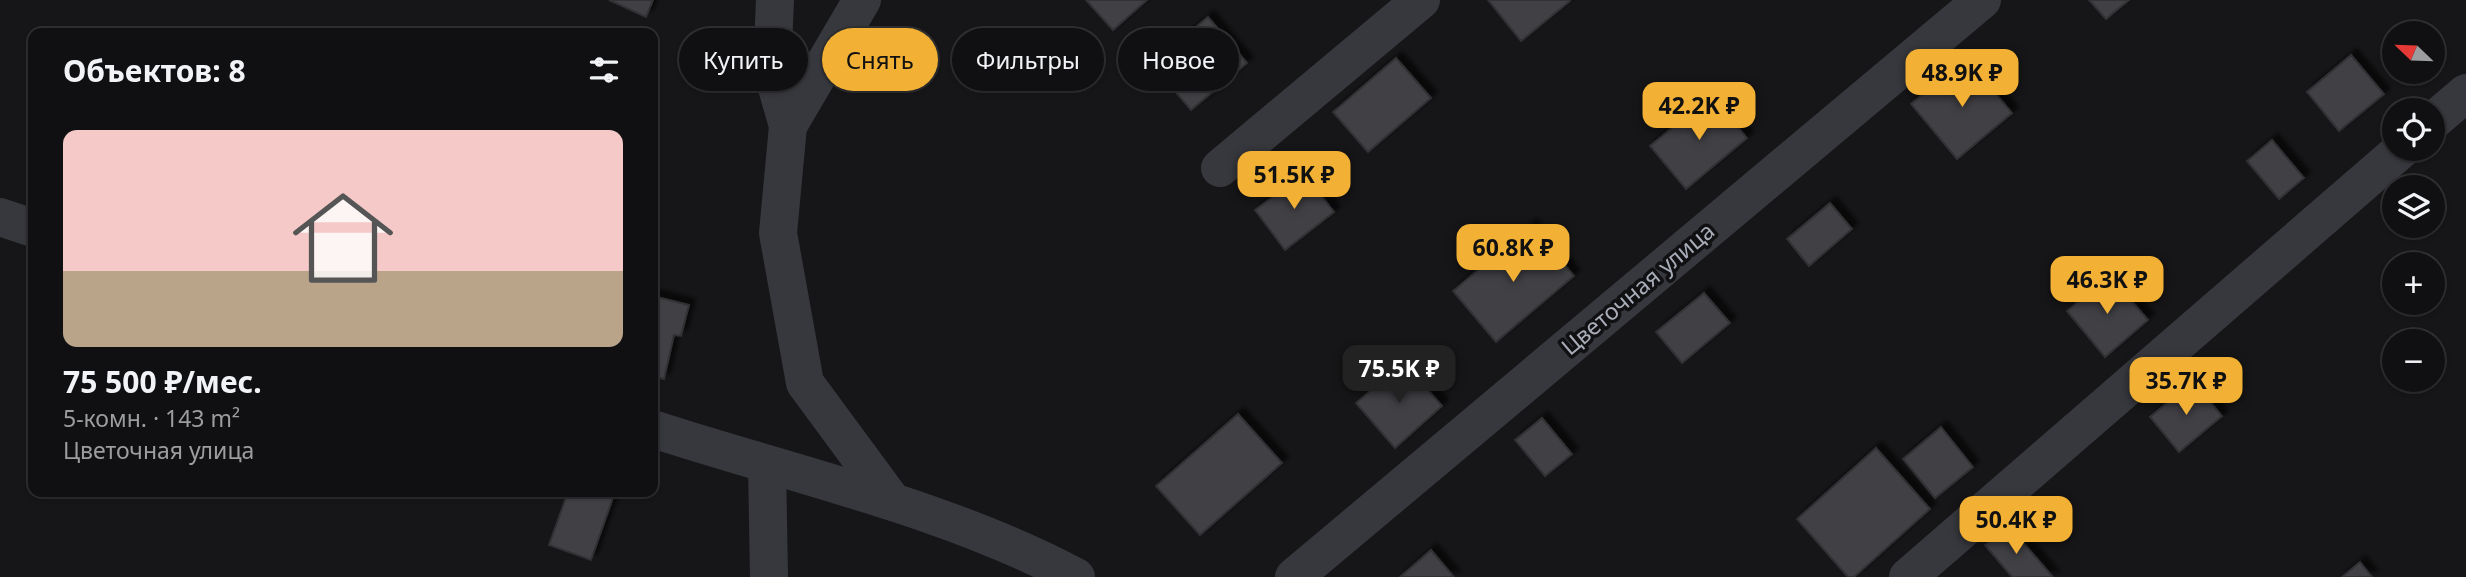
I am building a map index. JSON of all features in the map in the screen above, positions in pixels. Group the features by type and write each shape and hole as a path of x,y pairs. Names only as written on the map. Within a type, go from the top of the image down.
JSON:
{"street":[{"path":"775,0 772,70 788,126 778,233 805,383 892,501"},
{"path":"788,126 862,0"},
{"path":"1220,168 1421,0"},
{"name":"Цветочная улица","path":"1293,577 1982,0"},
{"path":"2445,111 2466,93"},
{"path":"1908,577 2388,161"},
{"path":"0,217 28,226"},
{"path":"658,431 767,467 892,501 1029,552 1076,577"},
{"path":"767,467 769,577"}],"building":[{"path":"609,0 653,0 646,17"},
{"path":"1086,0 1147,0 1113,30"},
{"path":"1488,0 1569,0 1570,1 1521,41"},
{"path":"2089,0 2129,0 2106,19"},
{"path":"1208,17 1217,28 1195,28"},
{"path":"1239,54 1247,63 1239,70"},
{"path":"2351,55 2384,94 2339,131 2307,92"},
{"path":"1396,58 1431,98 1368,152 1333,112"},
{"path":"1966,58 2012,113 1957,159 1911,104"},
{"path":"1175,91 1214,91 1191,110"},
{"path":"1712,95 1747,138 1686,189 1650,146"},
{"path":"2272,140 2304,178 2279,199 2247,161"},
{"path":"1304,173 1334,212 1285,250 1255,210"},
{"path":"1830,203 1852,229 1809,266 1787,239"},
{"path":"1531,225 1574,276 1496,342 1453,291"},
{"path":"2109,275 2148,320 2105,357 2067,311"},
{"path":"1704,293 1730,323 1682,363 1656,332"},
{"path":"658,297 689,305 681,336 674,335 664,379 658,377"},
{"path":"1403,362 1442,406 1395,448 1356,403"},
{"path":"2193,381 2222,416 2179,452 2150,417"},
{"path":"1238,414 1282,463 1200,535 1156,486"},
{"path":"1542,418 1572,454 1545,476 1515,440"},
{"path":"1941,427 1973,467 1935,498 1903,459"},
{"path":"1876,448 1930,509 1854,577 1848,577 1797,519"},
{"path":"566,497 613,497 591,560 549,545"},
{"path":"2008,525 2053,577 2012,577 1985,545"},
{"path":"1431,550 1454,577 1400,577"},
{"path":"2360,562 2372,577 2342,577"}]}
